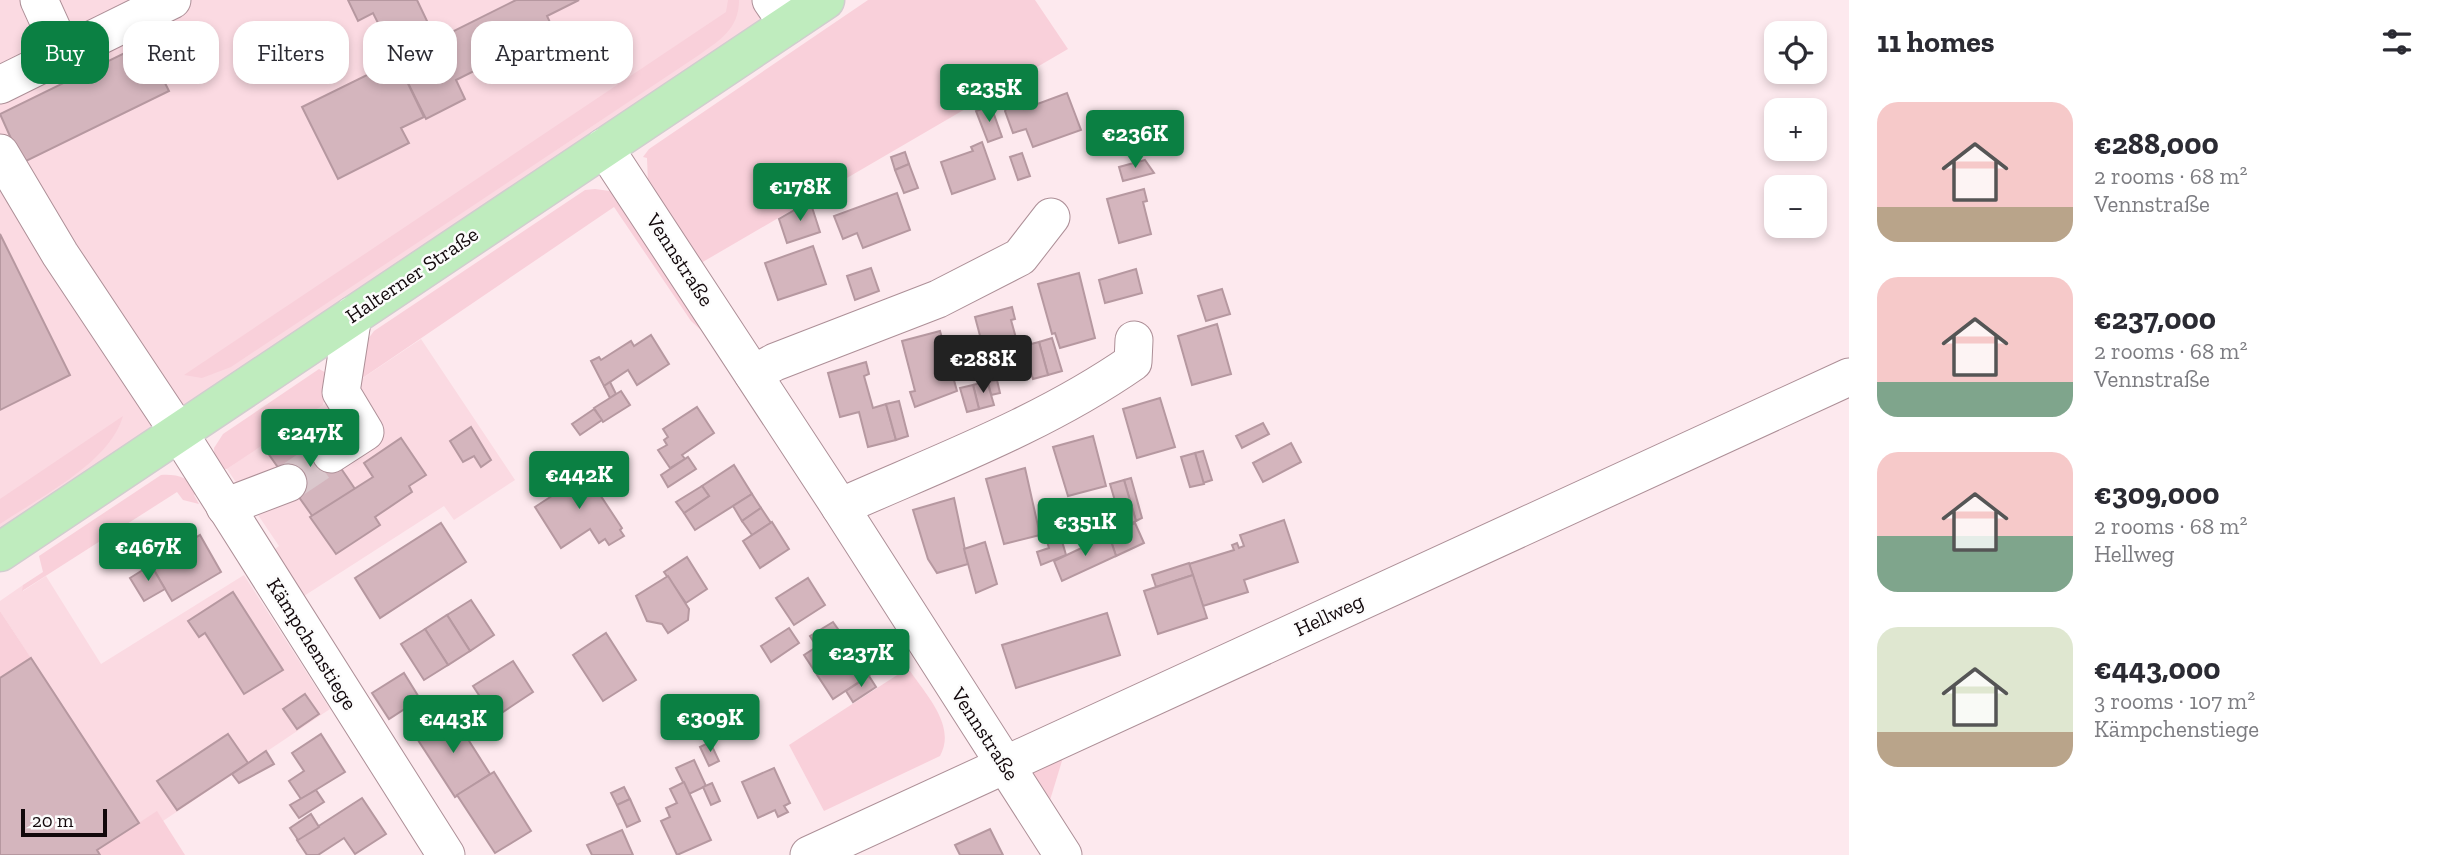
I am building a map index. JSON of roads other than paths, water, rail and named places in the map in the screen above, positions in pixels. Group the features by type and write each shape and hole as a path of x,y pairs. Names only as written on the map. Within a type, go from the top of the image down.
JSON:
{"main road":[{"name":"Halterner Straße","path":"0,552 604,147 779,12 825,0"}],"street":[{"path":"39,0 49,21"},
{"path":"109,28 151,5"},
{"path":"0,85 21,74"},
{"name":"Vennstraße","path":"604,147 840,507 1063,855"},
{"name":"Kämpchenstiege","path":"0,153 60,254 179,433 446,855"},
{"path":"753,374 775,362 938,299 1020,257 1051,217"},
{"path":"331,454 365,432 341,392 353,315"},
{"path":"840,507 1029,423 1106,381 1133,362 1134,340"},
{"name":"Hellweg","path":"808,855 1849,377"},
{"path":"225,507 288,483"}],"tunnel":[{"path":"288,483 331,454"}]}
